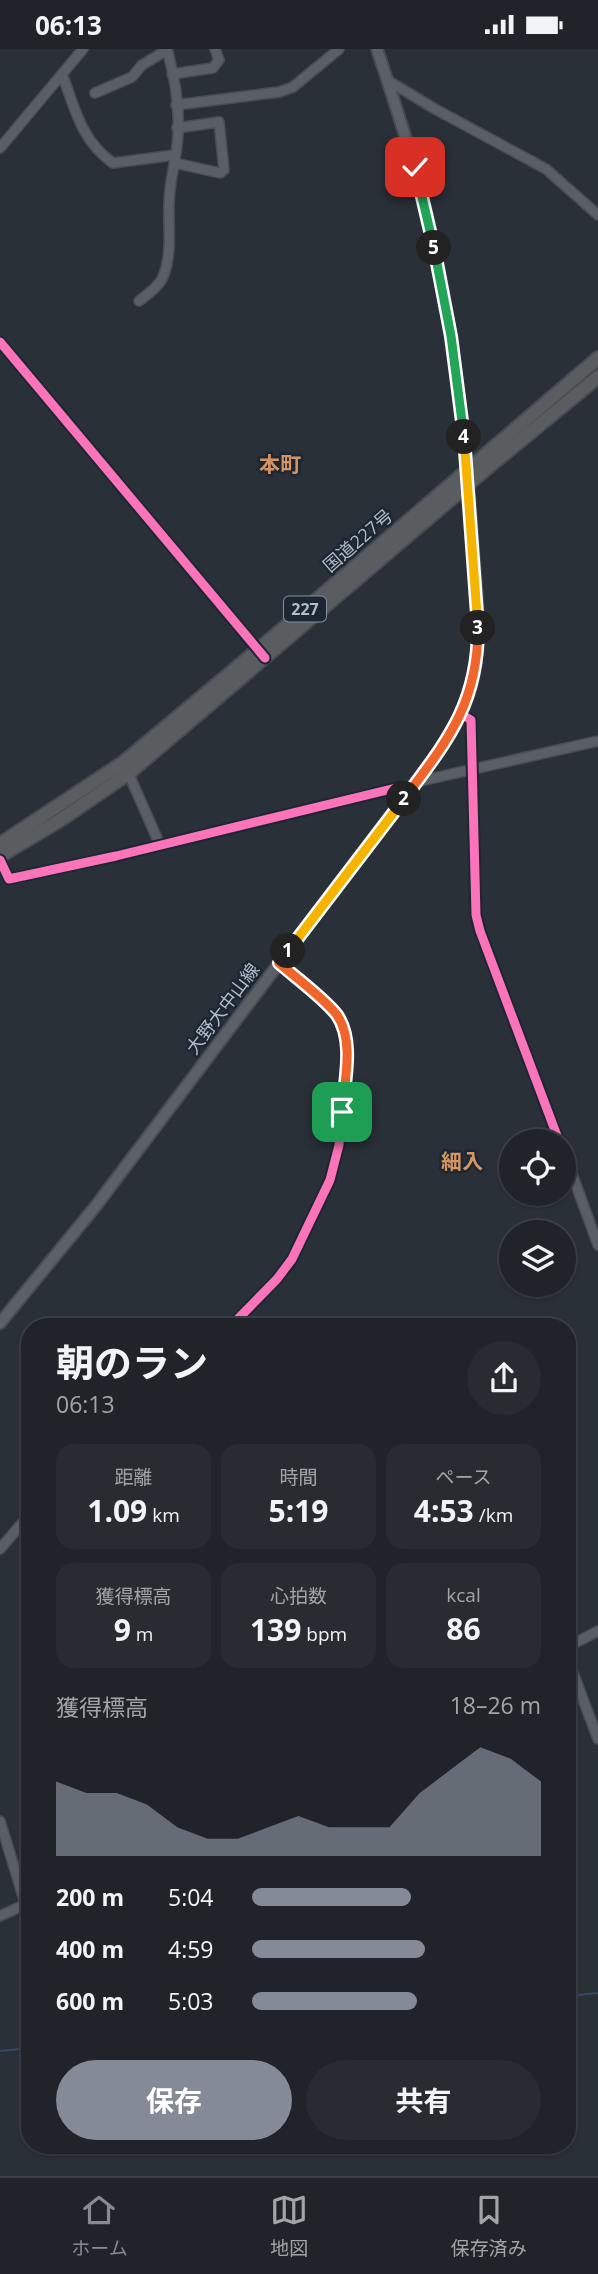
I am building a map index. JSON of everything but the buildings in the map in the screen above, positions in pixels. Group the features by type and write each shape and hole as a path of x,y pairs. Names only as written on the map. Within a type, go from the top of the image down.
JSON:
{"highway":[{"name":"国道227号","path":"262,654 598,358"},
{"name":"国道227号","path":"0,858 62,820 598,377"},
{"name":"国道227号","path":"0,843 126,767"}],"main road":[{"name":"大野大中山線","path":"0,1323 95,1207 414,786 461,714 473,681 478,648 469,485 451,336 437,259 415,167 377,49"}],"street":[{"path":"0,148 83,49"},
{"path":"172,73 213,68 219,59 215,49"},
{"path":"176,105 279,92 293,87 339,49"},
{"path":"95,93 132,77 142,65 167,50 177,128 175,159 170,176 170,245 166,265 157,286 139,301"},
{"path":"62,74 85,135 102,156 113,163 175,159 220,173 224,170 219,122 177,128"},
{"path":"387,81 546,169 598,215"},
{"path":"0,342 262,654"},
{"path":"461,714 471,720 476,915 554,1129"},
{"path":"0,858 9,879 598,741"},
{"path":"126,767 160,845"},
{"path":"239,1318 277,1279 292,1259 330,1180 339,1146 346,1054 343,1027 336,1014 279,963"},
{"path":"576,1185 598,1245"},
{"path":"0,1549 21,1524"},
{"path":"576,1642 598,1631"},
{"path":"576,1681 598,1739"},
{"path":"0,1821 21,1885"},
{"path":"0,1916 21,1906"}],"waterway":[{"path":"576,1995 598,1993"},
{"path":"0,2051 21,2049"}],"cycle path":[{"path":"0,342 265,658"},
{"path":"461,714 471,720 476,915 554,1129"},
{"path":"0,860 9,879 116,856 400,787 411,789"},
{"path":"239,1318 277,1279 292,1259 330,1180 339,1145 346,1054 343,1027 336,1014 280,963"}],"district":[{"name":"本町","path":"280,465"},
{"name":"細入","path":"462,1162"}],"route":[{"path":"342,1112 346,1054 343,1027 336,1014 279,963 440,750 467,700 478,648 469,485 461,406 437,259 415,167"}]}
